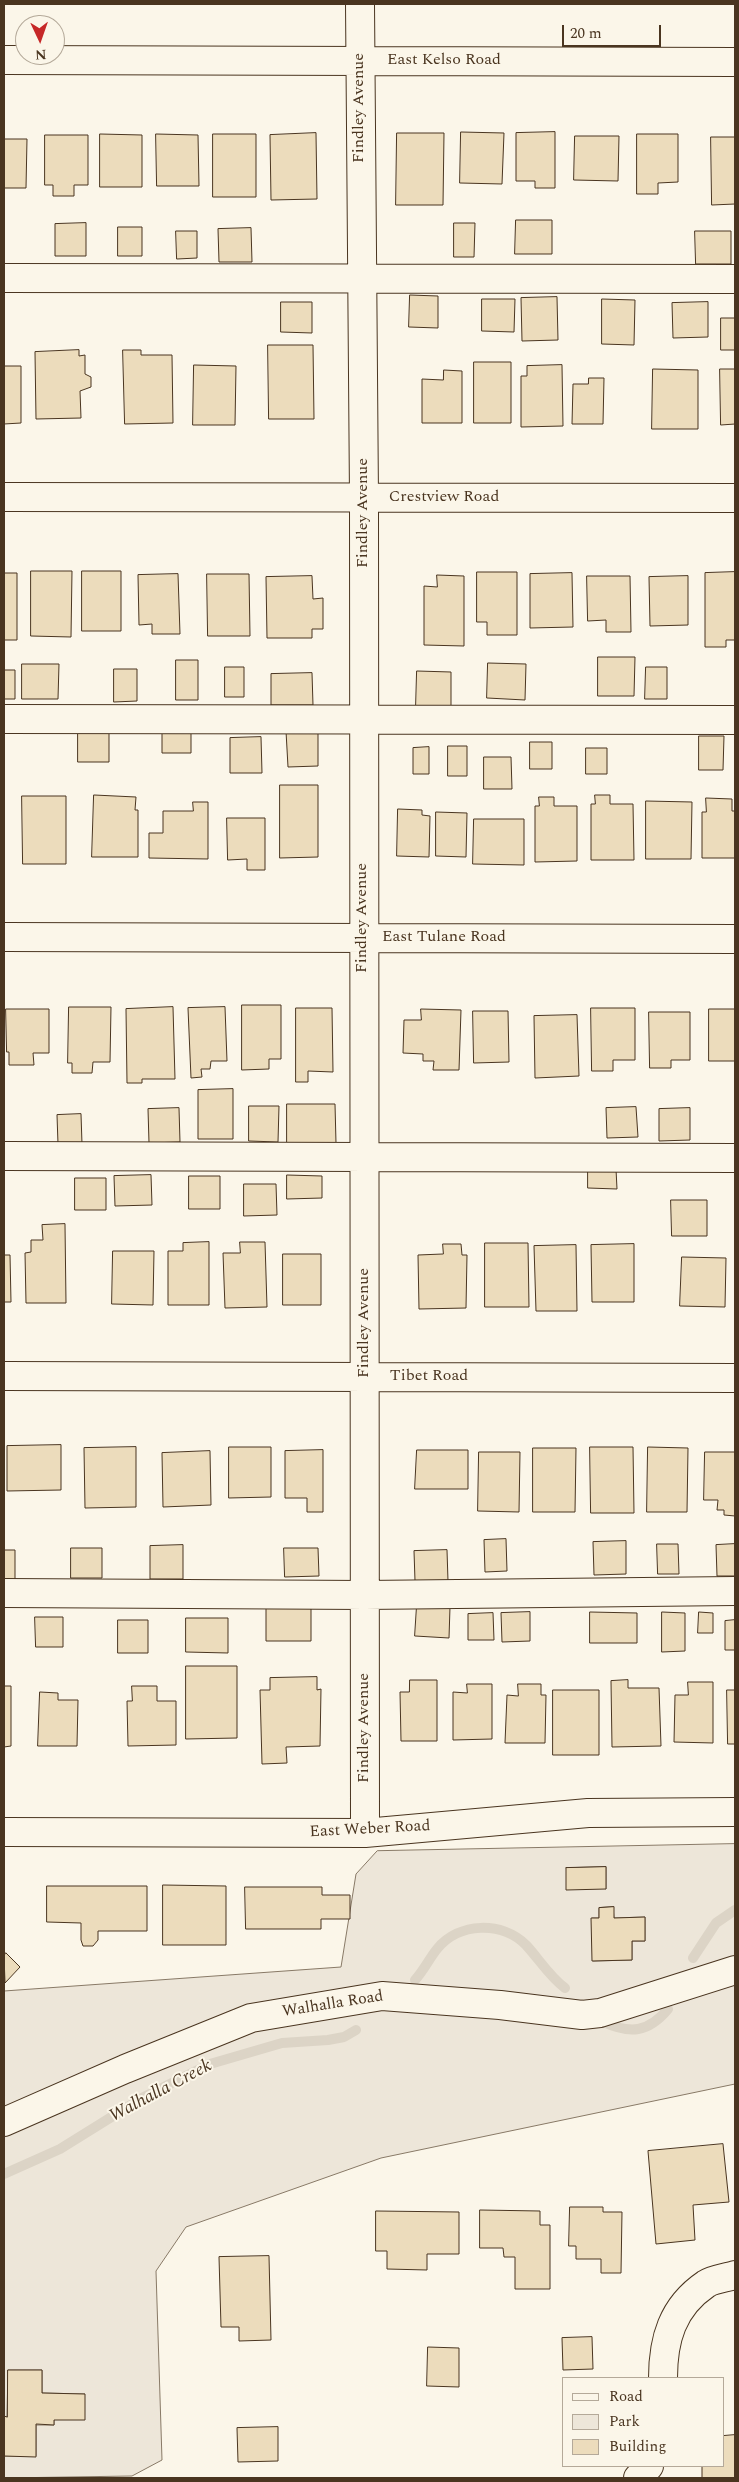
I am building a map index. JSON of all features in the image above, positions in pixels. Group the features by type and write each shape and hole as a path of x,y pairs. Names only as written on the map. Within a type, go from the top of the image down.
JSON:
{"street":[{"name":"Findley Avenue","path":"360,4 364,498 363,938 366,1833"},
{"name":"East Kelso Road","path":"4,60 735,62"},
{"path":"4,278 735,279"},
{"name":"Crestview Road","path":"4,497 735,498"},
{"path":"4,718 735,720"},
{"name":"East Tulane Road","path":"4,937 735,938"},
{"path":"4,1156 735,1158"},
{"name":"Tibet Road","path":"4,1376 735,1378"},
{"path":"4,1593 365,1596 735,1591"},
{"name":"East Weber Road","path":"4,1832 366,1833 588,1813 735,1812"},
{"name":"Walhalla Road","path":"4,2122 125,2069 251,2018 382,1996 500,2005 582,2015 600,2013 735,1970"},
{"path":"663,2377 663,2352 676,2313 707,2284 735,2275"},
{"path":"638,2478 649,2467"}],"green space":[{"path":"735,1844 735,2084 381,2158 186,2227 156,2271 162,2460 132,2476 4,2478 4,2456 36,2456 36,2425 54,2425 54,2420 85,2394 42,2393 42,2370 8,2370 7,2417 4,2416 4,1991 341,1967 356,1874 377,1851","holes":["606,1867 606,1889 566,1868","613,1907 614,1918 645,1917 645,1941 632,1941 632,1960 593,1961 592,1918 599,1918 599,1908"]}],"building":[{"path":"461,132 504,133 502,184 460,183"},
{"path":"555,132 555,188 535,188 535,181 516,181 516,133"},
{"path":"316,133 317,199 271,200 270,135"},
{"path":"397,133 444,133 443,205 396,205"},
{"path":"100,134 142,135 142,187 100,187"},
{"path":"156,134 198,135 199,186 157,186"},
{"path":"213,134 256,134 256,197 213,197"},
{"path":"637,134 678,134 678,182 658,183 658,194 637,194"},
{"path":"45,135 88,135 88,185 74,185 74,196 53,196 53,185 45,185"},
{"path":"575,136 619,136 618,181 574,180"},
{"path":"711,137 735,137 735,204 712,205"},
{"path":"4,139 27,139 26,188 4,188"},
{"path":"516,220 552,220 552,254 515,254"},
{"path":"86,223 86,256 55,256 55,224"},
{"path":"454,223 475,223 474,257 454,257"},
{"path":"118,227 142,227 142,256 118,256"},
{"path":"251,228 252,262 219,262 218,229"},
{"path":"176,231 197,231 197,258 177,259"},
{"path":"695,231 731,231 731,264 696,264"},
{"path":"410,295 438,296 438,328 409,327"},
{"path":"557,297 558,340 522,341 521,298"},
{"path":"482,299 515,299 514,332 482,331"},
{"path":"602,299 635,300 634,345 602,344"},
{"path":"281,302 312,302 312,333 281,332"},
{"path":"708,302 708,337 673,338 672,303"},
{"path":"721,318 735,318 735,350 721,350"},
{"path":"268,345 313,345 314,419 269,419"},
{"path":"79,350 79,356 85,355 85,374 91,377 91,387 80,391 81,418 36,419 35,352"},
{"path":"123,350 141,350 141,355 172,355 173,423 125,424"},
{"path":"474,362 511,362 511,423 474,423"},
{"path":"194,365 236,366 235,425 193,425"},
{"path":"562,365 563,426 521,427 521,376 527,376 527,366"},
{"path":"4,366 21,366 21,423 4,424"},
{"path":"653,369 698,370 698,429 652,429"},
{"path":"720,369 735,369 735,424 721,425"},
{"path":"444,370 462,371 462,423 422,423 422,379 443,380"},
{"path":"589,378 604,378 603,424 572,424 573,384 588,384"},
{"path":"31,571 72,571 71,637 31,636"},
{"path":"82,571 121,571 121,631 82,631"},
{"path":"477,572 517,572 517,635 487,635 487,622 477,622"},
{"path":"735,572 735,640 726,640 726,647 705,647 705,573"},
{"path":"4,573 17,573 17,640 4,640"},
{"path":"572,573 573,627 530,628 530,574"},
{"path":"178,574 180,634 152,634 152,624 139,625 138,575"},
{"path":"207,574 249,574 250,636 208,636"},
{"path":"437,575 464,576 464,646 424,645 424,586 437,587"},
{"path":"312,576 313,599 323,598 323,629 312,629 312,638 267,638 266,577"},
{"path":"587,576 630,576 631,632 606,632 606,620 588,621"},
{"path":"688,576 688,625 650,626 649,577"},
{"path":"598,657 635,657 634,696 598,696"},
{"path":"176,660 198,660 198,700 176,700"},
{"path":"488,663 526,664 525,700 487,698"},
{"path":"22,664 59,664 58,699 22,699"},
{"path":"225,667 244,667 244,697 225,697"},
{"path":"646,667 667,667 667,699 645,699"},
{"path":"114,669 137,669 137,701 114,702"},
{"path":"4,670 15,670 15,699 4,699"},
{"path":"417,671 451,672 451,706 416,706"},
{"path":"312,673 313,705 271,705 271,674"},
{"path":"191,729 191,753 162,753 162,730"},
{"path":"318,730 318,766 288,767 286,731"},
{"path":"78,731 109,731 109,762 78,762"},
{"path":"699,736 724,736 723,770 699,770"},
{"path":"261,737 262,773 230,773 230,738"},
{"path":"530,742 552,742 552,769 530,769"},
{"path":"448,746 467,746 467,776 448,776"},
{"path":"429,747 429,774 413,774 413,748"},
{"path":"586,748 607,748 607,774 586,774"},
{"path":"484,757 511,757 512,789 484,789"},
{"path":"280,785 318,785 318,857 280,858"},
{"path":"94,795 136,797 135,810 138,810 138,857 92,857"},
{"path":"595,795 610,795 610,804 633,804 634,860 591,860 591,804 595,804"},
{"path":"22,796 66,796 66,864 23,864"},
{"path":"539,797 554,797 554,806 577,806 577,861 535,862 535,806 539,806"},
{"path":"706,798 732,799 732,811 735,811 735,858 702,858 702,812 706,812"},
{"path":"646,801 692,802 691,859 646,859"},
{"path":"193,802 208,802 208,859 149,858 149,833 163,833 163,811 193,811"},
{"path":"398,809 422,810 422,815 430,816 429,857 397,856"},
{"path":"436,812 467,813 466,857 436,856"},
{"path":"227,818 265,818 265,870 247,870 247,859 228,860"},
{"path":"474,819 524,819 524,865 473,864"},
{"path":"242,1005 281,1005 281,1059 269,1059 269,1069 242,1070"},
{"path":"69,1007 111,1007 110,1062 93,1062 92,1073 72,1073 72,1063 68,1063"},
{"path":"173,1007 175,1079 142,1079 142,1083 127,1083 126,1009"},
{"path":"225,1007 227,1061 211,1061 210,1069 201,1069 202,1077 191,1078 188,1008"},
{"path":"296,1008 332,1008 333,1072 308,1071 308,1082 296,1082"},
{"path":"591,1008 635,1008 635,1060 613,1060 613,1071 592,1071"},
{"path":"6,1009 49,1009 49,1053 33,1053 34,1065 9,1065"},
{"path":"421,1009 461,1010 459,1070 433,1070 434,1061 423,1061 423,1054 403,1053 404,1020 421,1020"},
{"path":"709,1009 735,1009 735,1061 709,1061"},
{"path":"473,1011 508,1011 509,1062 474,1063"},
{"path":"649,1012 690,1012 690,1060 671,1060 671,1068 650,1068"},
{"path":"577,1015 579,1076 535,1078 534,1016"},
{"path":"233,1089 233,1139 198,1139 198,1090"},
{"path":"287,1104 335,1104 336,1143 287,1144"},
{"path":"249,1106 279,1106 278,1142 249,1141"},
{"path":"636,1107 638,1137 607,1138 606,1108"},
{"path":"179,1108 180,1142 149,1143 148,1109"},
{"path":"690,1108 690,1140 659,1141 659,1109"},
{"path":"81,1114 82,1144 58,1144 57,1115"},
{"path":"588,1169 616,1169 617,1189 588,1188"},
{"path":"151,1175 152,1205 115,1206 114,1176"},
{"path":"287,1175 322,1176 322,1198 287,1199"},
{"path":"189,1176 220,1176 220,1209 189,1209"},
{"path":"75,1178 106,1178 106,1210 75,1210"},
{"path":"244,1184 276,1184 277,1215 244,1216"},
{"path":"671,1200 707,1200 707,1236 672,1236"},
{"path":"65,1224 66,1303 26,1303 25,1253 31,1252 31,1240 43,1240 42,1225"},
{"path":"209,1242 209,1305 168,1305 168,1251 183,1251 183,1243"},
{"path":"240,1242 265,1242 267,1307 225,1308 223,1253 240,1253"},
{"path":"485,1243 528,1243 529,1307 485,1307"},
{"path":"443,1244 461,1244 462,1255 467,1255 466,1308 419,1309 418,1255 443,1254"},
{"path":"634,1244 634,1302 592,1302 591,1245"},
{"path":"576,1245 577,1311 536,1311 534,1246"},
{"path":"113,1251 154,1251 153,1305 112,1304"},
{"path":"283,1254 321,1254 321,1305 283,1305"},
{"path":"4,1255 10,1255 11,1302 4,1302"},
{"path":"682,1257 726,1258 725,1307 680,1306"},
{"path":"61,1445 61,1490 7,1491 7,1446"},
{"path":"136,1447 136,1507 85,1508 84,1448"},
{"path":"229,1447 271,1447 271,1497 229,1498"},
{"path":"590,1447 633,1447 634,1513 591,1513"},
{"path":"648,1447 688,1448 687,1512 647,1512"},
{"path":"533,1448 576,1448 575,1512 533,1512"},
{"path":"323,1450 323,1512 307,1512 307,1498 285,1498 285,1451"},
{"path":"417,1450 468,1450 468,1489 415,1489"},
{"path":"210,1451 211,1505 163,1507 162,1453"},
{"path":"479,1452 520,1452 519,1512 478,1511"},
{"path":"705,1452 735,1452 735,1516 724,1515 724,1510 717,1510 718,1500 704,1500"},
{"path":"506,1539 507,1571 485,1572 484,1540"},
{"path":"626,1541 626,1574 594,1575 593,1542"},
{"path":"657,1544 678,1544 679,1574 658,1574"},
{"path":"735,1544 735,1576 717,1576 716,1545"},
{"path":"183,1545 183,1579 150,1579 150,1546"},
{"path":"71,1548 102,1548 102,1578 71,1578"},
{"path":"284,1548 318,1548 319,1576 285,1577"},
{"path":"4,1550 15,1550 15,1583 4,1583"},
{"path":"447,1550 448,1581 415,1581 414,1551"},
{"path":"311,1604 311,1641 266,1641 266,1605"},
{"path":"417,1605 450,1607 449,1638 415,1636"},
{"path":"530,1612 530,1641 502,1642 501,1613"},
{"path":"590,1612 637,1613 637,1643 590,1643"},
{"path":"662,1612 685,1613 685,1651 662,1652"},
{"path":"699,1612 713,1613 713,1633 698,1633"},
{"path":"493,1613 494,1640 468,1640 468,1614"},
{"path":"35,1617 63,1617 63,1647 36,1647"},
{"path":"186,1618 228,1618 228,1653 186,1652"},
{"path":"118,1620 148,1620 148,1653 118,1653"},
{"path":"735,1620 735,1650 725,1650 725,1621"},
{"path":"186,1666 237,1666 237,1738 186,1739"},
{"path":"317,1677 317,1690 321,1689 320,1746 286,1747 287,1763 262,1764 260,1690 270,1690 270,1678"},
{"path":"410,1680 437,1680 437,1741 401,1741 400,1692 409,1692"},
{"path":"628,1680 628,1688 659,1688 661,1746 612,1747 611,1681"},
{"path":"688,1682 713,1682 713,1743 674,1742 675,1695 688,1695"},
{"path":"467,1684 492,1684 492,1739 453,1740 453,1692 467,1693"},
{"path":"518,1684 541,1684 541,1695 546,1695 545,1743 505,1743 507,1695 518,1696"},
{"path":"4,1686 11,1686 11,1746 4,1747"},
{"path":"132,1686 157,1686 157,1701 176,1701 176,1745 128,1746 127,1701 132,1701"},
{"path":"553,1690 599,1690 599,1755 553,1755"},
{"path":"727,1690 735,1690 735,1744 728,1744"},
{"path":"40,1692 58,1693 58,1700 78,1700 77,1746 38,1746"},
{"path":"606,1867 606,1889 566,1890 566,1868"},
{"path":"163,1885 226,1886 226,1945 163,1945"},
{"path":"47,1886 147,1886 147,1931 98,1931 98,1940 93,1946 83,1946 81,1923 47,1922"},
{"path":"245,1887 322,1887 322,1895 350,1895 350,1919 321,1919 321,1929 246,1929"},
{"path":"614,1907 614,1918 645,1917 645,1941 632,1941 632,1960 592,1961 591,1918 599,1918 599,1908"},
{"path":"6,1953 20,1967 5,1983 4,1956"},
{"path":"723,2144 729,2202 693,2205 695,2240 656,2244 648,2151"},
{"path":"570,2207 603,2207 603,2212 622,2212 621,2273 601,2273 601,2259 576,2259 576,2246 569,2246"},
{"path":"480,2210 540,2211 540,2225 550,2225 550,2289 515,2289 515,2257 504,2257 503,2248 480,2248"},
{"path":"376,2211 459,2212 459,2254 427,2254 427,2270 387,2269 387,2251 376,2251"},
{"path":"269,2256 271,2340 239,2341 239,2327 221,2327 219,2257"},
{"path":"592,2337 593,2369 563,2370 562,2338"},
{"path":"428,2347 459,2348 459,2387 427,2386"},
{"path":"8,2370 42,2370 42,2393 85,2394 85,2420 54,2420 54,2425 36,2424 36,2457 4,2456 4,2416 7,2417"},
{"path":"278,2427 278,2461 238,2462 237,2428"},
{"path":"735,2435 735,2478 702,2478 702,2467 724,2467 724,2436"}],"waterway":[{"path":"693,1958 716,1923 735,1910"},
{"name":"Walhalla Creek","path":"415,1980 437,1949 446,1940 468,1930 481,1928 505,1932 516,1937 526,1945 549,1973 565,1988"},
{"path":"603,2022 622,2028 638,2029 653,2023 668,2009"},
{"name":"Walhalla Creek","path":"4,2174 60,2149 142,2098 210,2064 282,2043 328,2040 344,2037 356,2030"}]}
